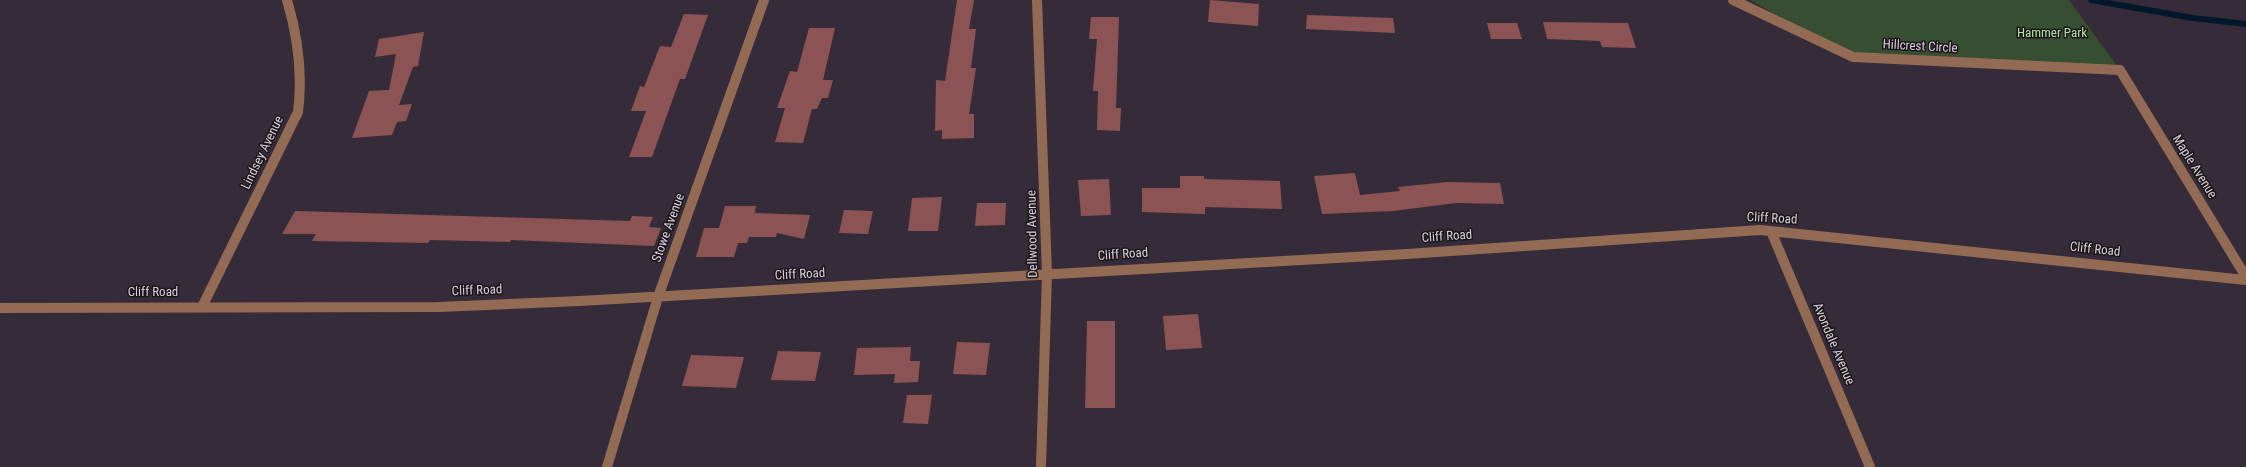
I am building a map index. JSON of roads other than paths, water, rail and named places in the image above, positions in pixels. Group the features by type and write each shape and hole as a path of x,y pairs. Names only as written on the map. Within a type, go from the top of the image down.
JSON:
{"street":[{"name":"Lindsey Avenue","path":"202,307 298,112 301,93 301,68 293,18 287,0"},
{"name":"Stowe Avenue","path":"607,467 658,297 764,0"},
{"name":"Dellwood Avenue","path":"1037,0 1047,274 1041,467"},
{"name":"Hillcrest Circle","path":"1733,0 1853,57 2120,70"},
{"name":"Maple Avenue","path":"2120,70 2246,279"},
{"name":"Cliff Road","path":"0,308 439,306 658,297 1407,254 1760,230 2246,279"},
{"name":"Avondale Avenue","path":"1771,231 1870,467"}],"waterway":[{"path":"2091,0 2193,18 2246,24"}],"park label":[{"name":"Hammer Park","path":"2052,34"}]}
